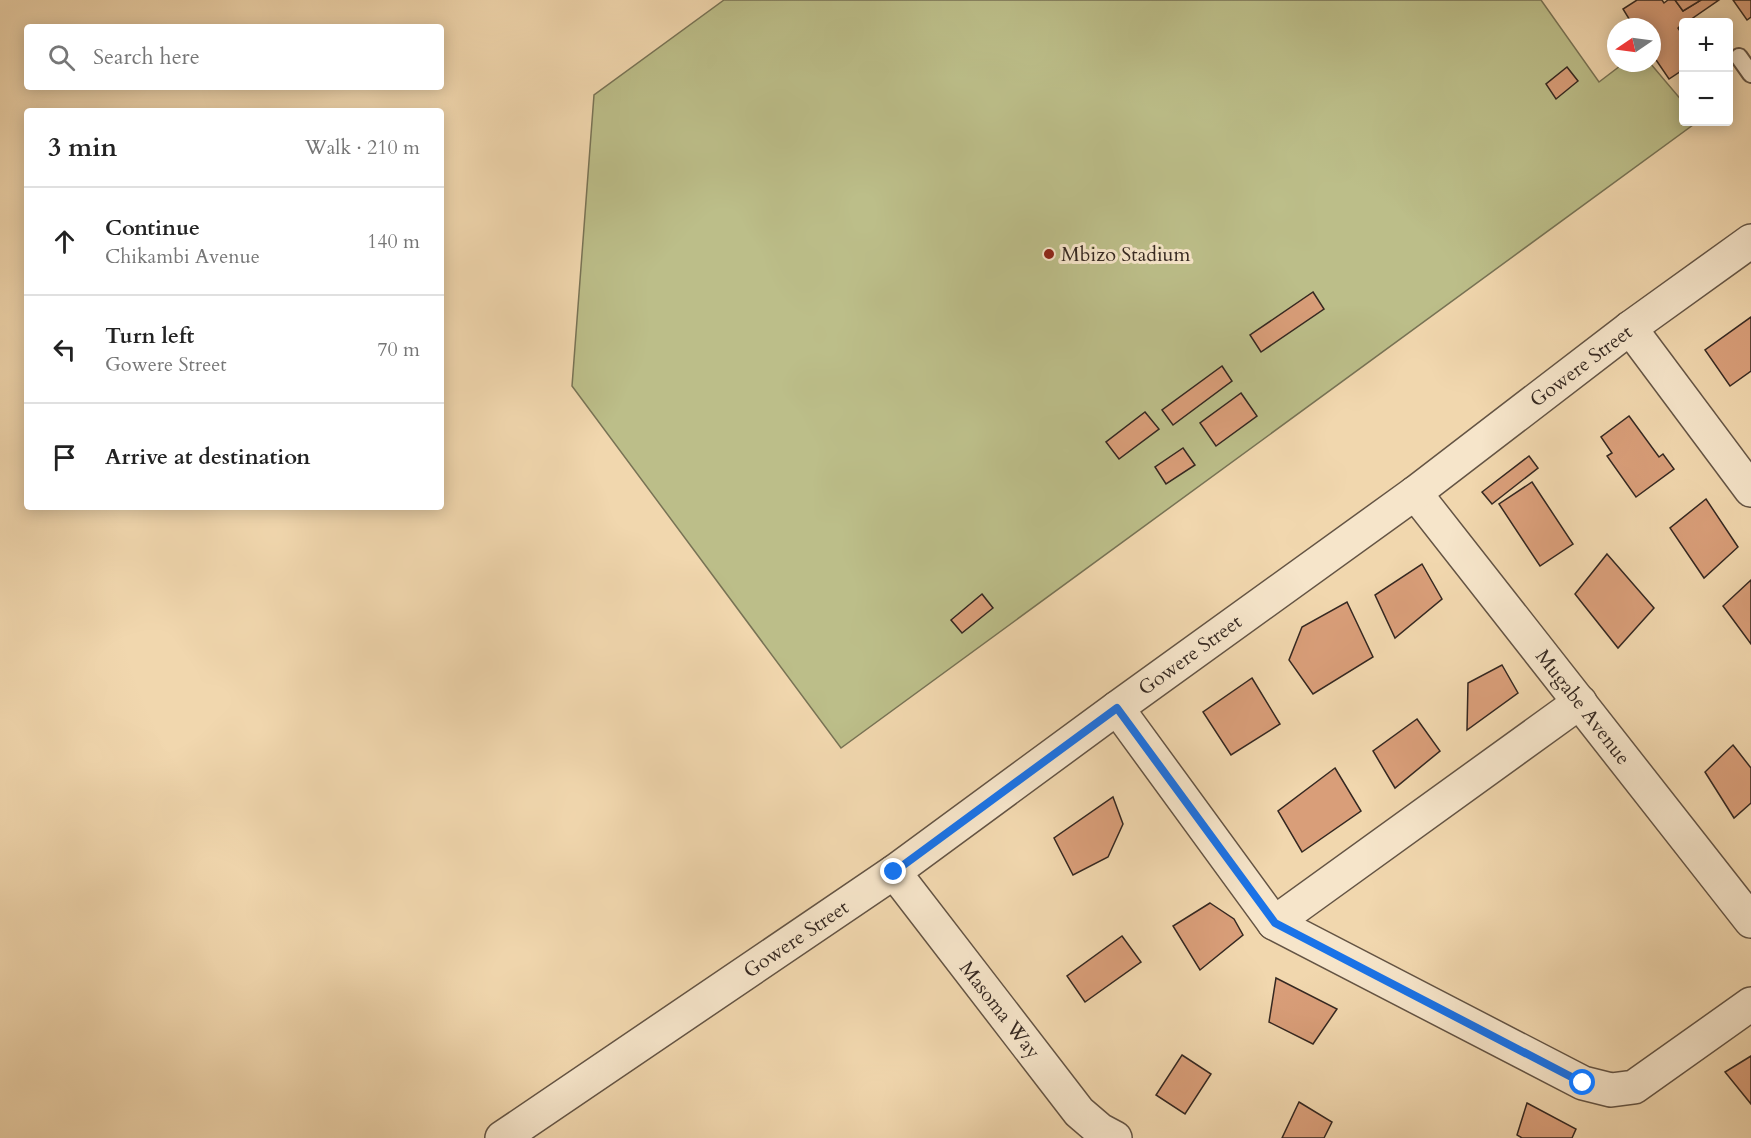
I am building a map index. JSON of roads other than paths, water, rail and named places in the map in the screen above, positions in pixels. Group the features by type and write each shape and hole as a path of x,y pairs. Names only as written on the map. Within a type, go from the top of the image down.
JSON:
{"street":[{"name":"Gowere Street","path":"502,1138 894,872 1415,493 1630,328 1751,242"},
{"path":"1630,328 1751,490"},
{"name":"Mugabe Avenue","path":"1415,493 1751,921"},
{"path":"1275,923 1580,702"},
{"path":"1117,708 1275,923 1583,1083 1611,1090 1634,1087 1751,1004"},
{"name":"Masoma Way","path":"894,872 1079,1112 1100,1130 1115,1138"}],"lane":[{"path":"1739,57 1751,74"}],"place":[{"name":"Mbizo Stadium","path":"1049,254"}]}
